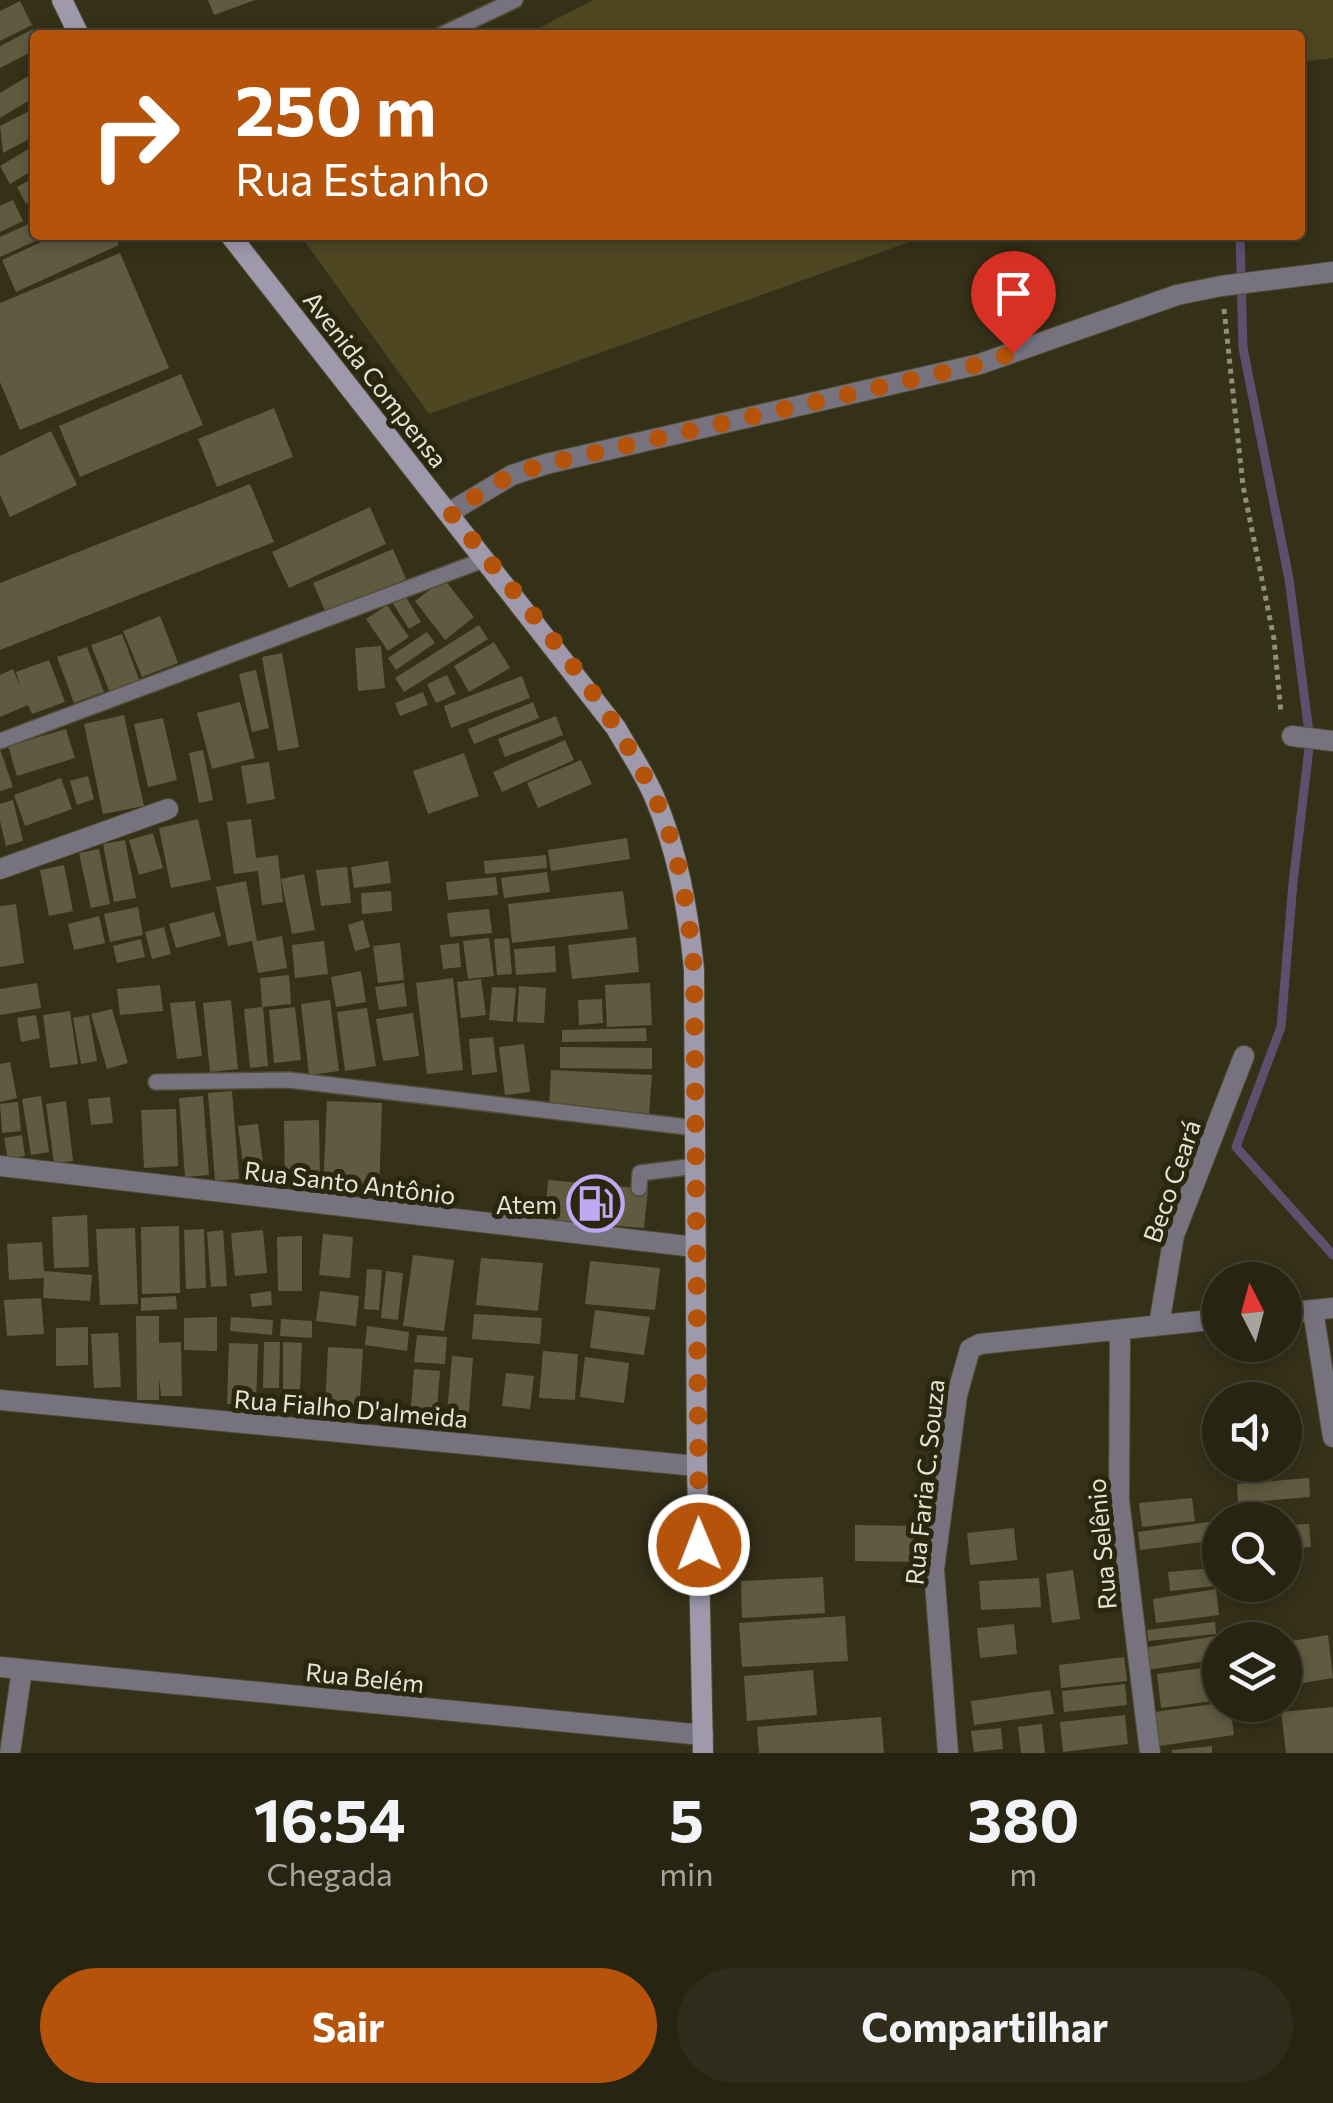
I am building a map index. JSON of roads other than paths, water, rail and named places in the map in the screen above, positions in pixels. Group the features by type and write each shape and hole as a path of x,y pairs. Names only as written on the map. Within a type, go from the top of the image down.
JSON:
{"street":[{"path":"62,0 77,30"},
{"name":"Avenida Compensa","path":"234,240 616,728 653,792 674,847 688,911 694,969 702,1744"},
{"path":"450,512 512,474 546,464 980,364 1176,295 1333,272"},
{"path":"1292,736 1333,741"},
{"path":"0,869 168,808"},
{"name":"Beco Ceará","path":"1159,1326 1174,1235 1244,1056"},
{"name":"Rua Santo Antônio","path":"0,1166 636,1234 695,1247"},
{"path":"1323,1309 1333,1437"},
{"path":"1120,1330 1202,1321"},
{"name":"Rua Faria C. Souza","path":"948,1753 934,1568 957,1395 970,1349 980,1344 1120,1330"},
{"name":"Rua Selênio","path":"1120,1330 1119,1500 1150,1753"},
{"name":"Rua Fialho D'almeida","path":"0,1400 697,1466"},
{"name":"Rua Belém","path":"0,1667 702,1744"},
{"path":"10,1753 22,1670"}],"lane":[{"path":"452,30 515,0"},
{"path":"0,741 486,559"},
{"path":"156,1082 288,1080 696,1128"},
{"path":"638,1188 640,1173 696,1166"}],"waterway":[{"path":"1240,240 1243,348 1289,579 1310,740 1281,1027 1236,1147 1333,1255"}],"place":[{"name":"Atem","path":"596,1204"}]}
